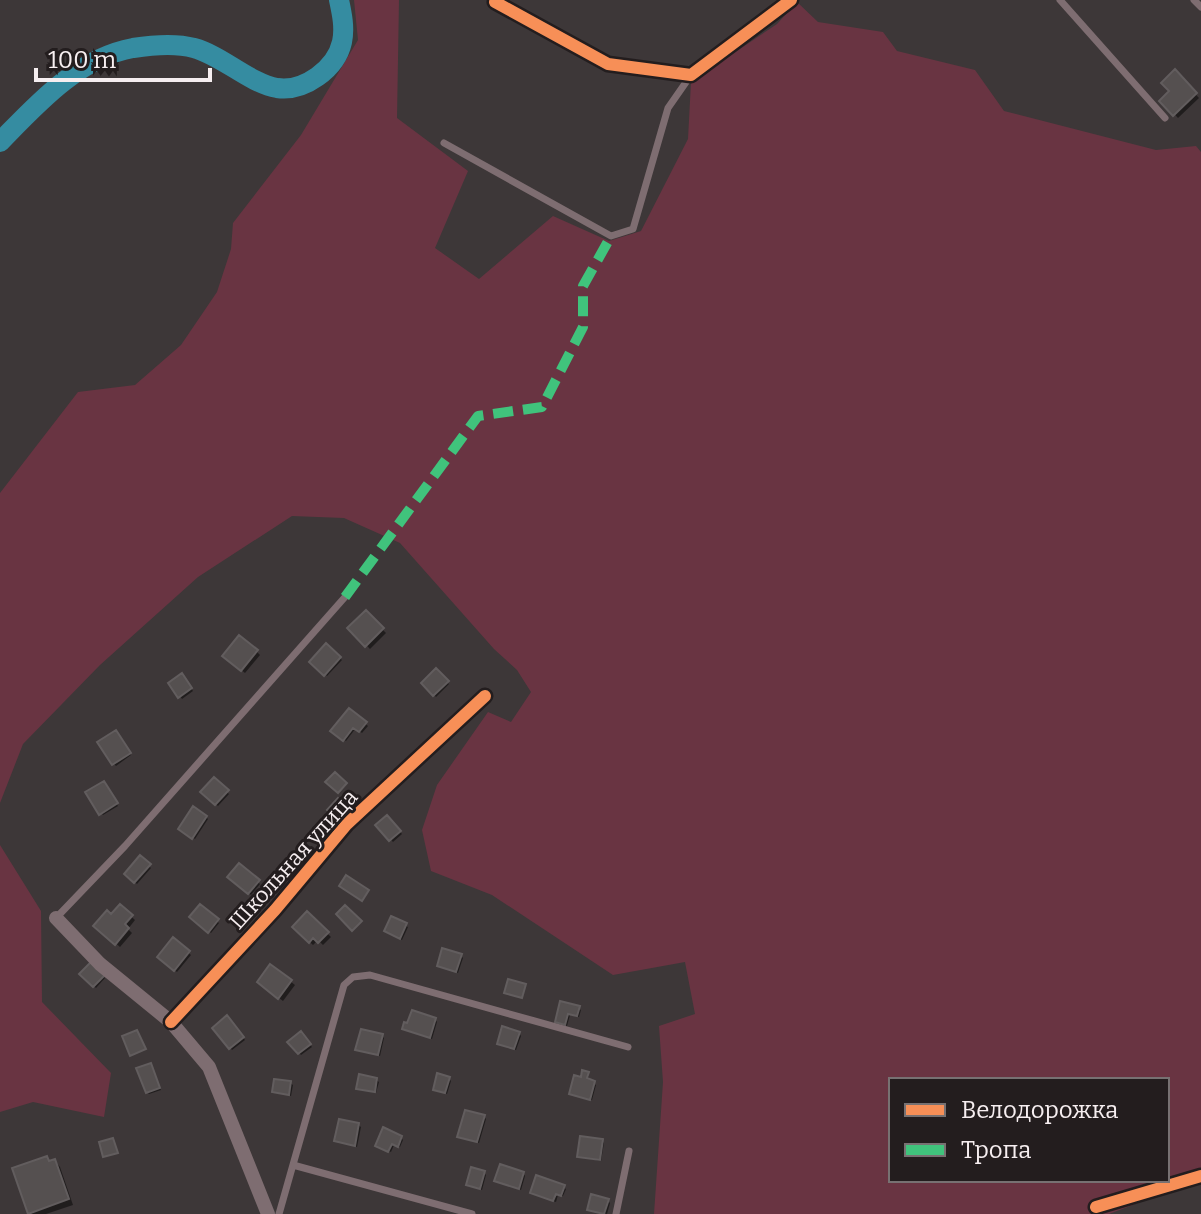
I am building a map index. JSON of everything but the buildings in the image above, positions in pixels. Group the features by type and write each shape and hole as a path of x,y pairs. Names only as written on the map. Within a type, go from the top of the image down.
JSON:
{"street":[{"path":"495,2 608,64 691,75 791,0"},
{"name":"Школьная улица","path":"171,1022 275,910 347,824 485,696"},
{"path":"56,918 100,964 171,1022 209,1067 268,1214"},
{"path":"1096,1207 1201,1176"}],"lane":[{"path":"1060,0 1165,118"},
{"path":"1194,0 1201,7"},
{"path":"444,143 611,236 633,229 668,108 691,75"},
{"path":"56,918 125,846 345,597"},
{"path":"279,1214 344,985 353,977 370,975 628,1047"},
{"path":"616,1214 629,1151"},
{"path":"293,1165 472,1214"}],"shaded area":[{"path":"354,0 399,0 397,118 468,171 435,248 479,279 553,216 609,241 641,231 688,139 691,82 777,24 797,2 818,22 883,32 897,51 975,70 1004,111 1156,150 1196,146 1201,152 1201,1179 1109,1214 654,1214 663,1082 659,1026 695,1014 685,962 613,975 492,895 431,871 422,830 437,785 488,712 511,722 531,692 517,670 494,649 400,543 344,518 292,516 198,577 100,665 23,744 0,803 0,493 78,392 135,385 181,345 217,292 231,249 233,223 301,135 358,40"},
{"path":"0,845 41,911 42,1002 111,1073 104,1117 33,1102 0,1112"}],"waterway":[{"path":"0,142 60,84 94,62 133,48 187,46 277,88 308,82 326,69 339,52 343,32 339,0"}],"marked path":[{"path":"345,597 478,416 542,407 583,327 583,286 611,236"}],"cycle path":[{"path":"495,2 608,64 691,75 791,0"},
{"path":"171,1022 275,910 347,824 485,696"},
{"path":"1096,1207 1201,1176"}]}
